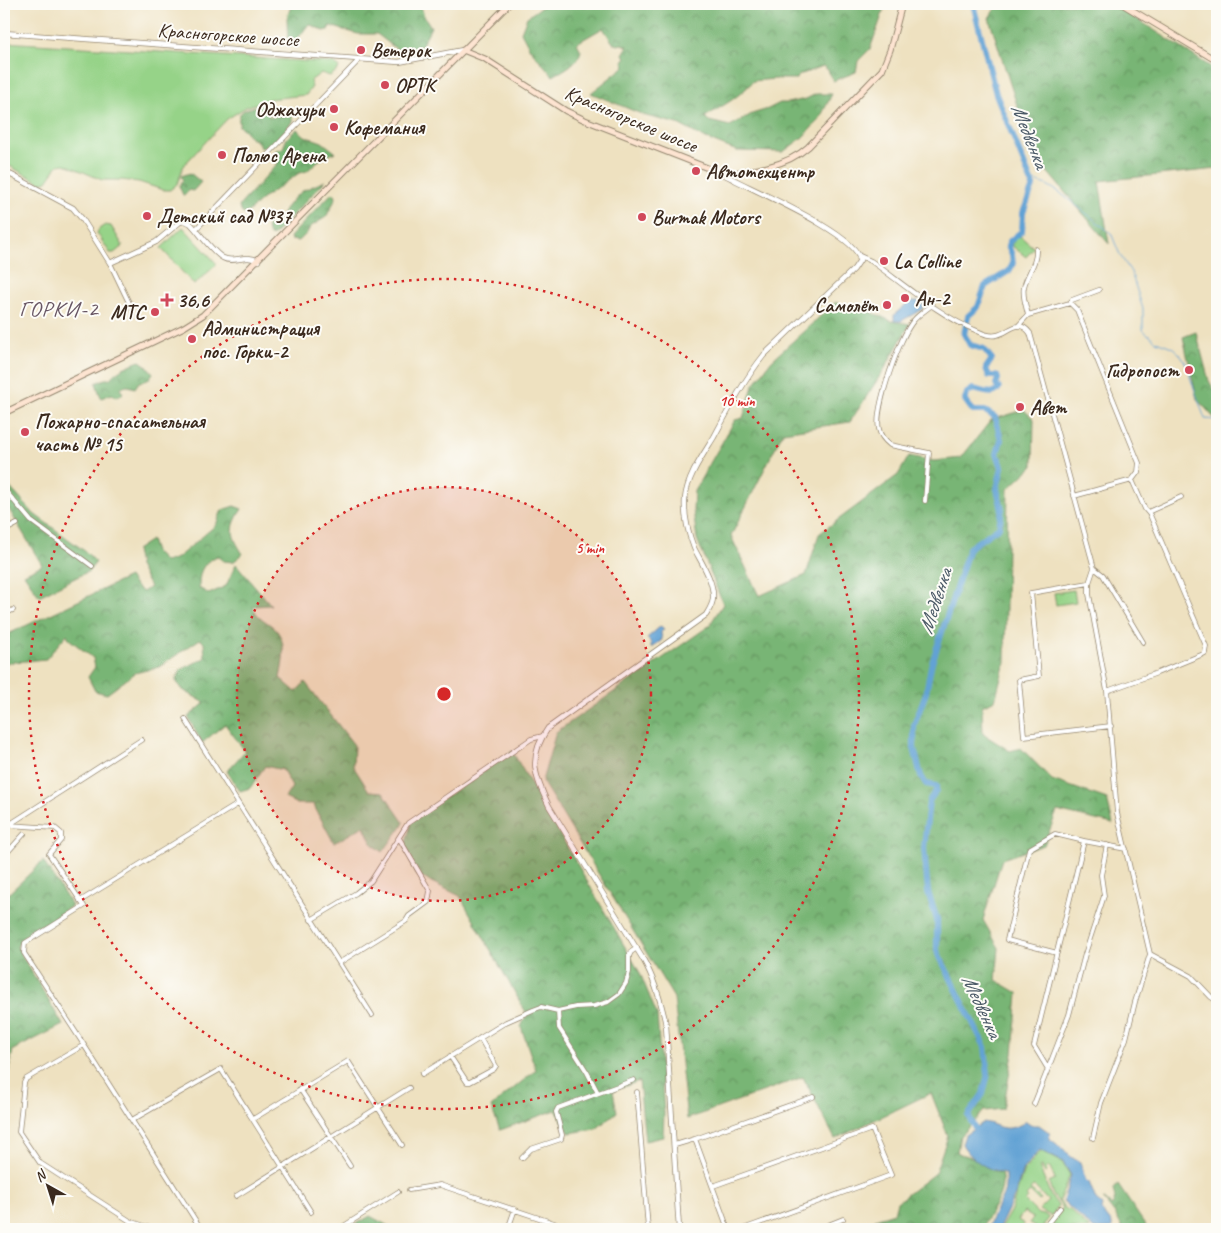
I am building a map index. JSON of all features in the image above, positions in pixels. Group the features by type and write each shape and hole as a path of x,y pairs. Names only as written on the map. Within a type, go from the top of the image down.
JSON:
{"main road":[{"path":"4,413 194,322 211,309 509,4"},
{"path":"722,174 784,162 796,157 808,147 882,70 890,50 902,4"},
{"path":"1122,4 1217,62"},
{"name":"Красногорское шоссе","path":"464,50 485,59 585,120 722,174"}],"street":[{"path":"1132,4 1132,10"},
{"name":"Красногорское шоссе","path":"4,33 399,62 424,59 464,50"},
{"path":"196,229 360,59"},
{"path":"4,171 66,204 77,212 110,263 132,309"},
{"path":"722,174 810,217 851,246 860,256 871,261 932,305 971,328 990,336 998,335 1011,327 1018,326 1026,328 1030,333 1094,568 1089,583 1090,604 1107,691 1117,813 1150,954 1126,1039 1101,1103 1093,1138"},
{"path":"110,263 156,242 180,222 187,221 222,258 250,257 258,261"},
{"path":"1028,315 1024,292 1037,255 1036,249"},
{"path":"679,1229 666,1025 656,984 549,806 536,780 536,756 542,736 555,722 706,615 714,596 693,545 687,525 686,489 734,400 758,362 858,265 860,256"},
{"path":"1018,326 1028,315 1070,303 1072,300 1099,290"},
{"path":"1070,303 1077,310 1139,463 1138,472 1132,480 1102,490 1074,496"},
{"path":"925,501 929,453 890,445 879,430 878,421 893,361 903,338 913,320 932,305"},
{"path":"1107,691 1205,653 1206,646 1148,512 1132,480"},
{"path":"4,490 31,521 92,566"},
{"path":"1148,512 1181,497"},
{"path":"4,530 17,524"},
{"path":"1094,568 1103,574 1143,642"},
{"path":"1089,583 1031,593 1039,676 1019,680 1024,736 1111,726"},
{"path":"4,614 13,610"},
{"path":"185,719 372,1015"},
{"path":"311,920 356,893 371,881 408,824 531,739 542,736"},
{"path":"6,826 141,740"},
{"path":"80,901 238,804"},
{"path":"6,826 55,828 61,834 61,840 49,854 84,906 25,943 24,953 201,1229"},
{"path":"4,856 24,834"},
{"path":"1057,953 1007,940 1029,849 1055,834 1126,849"},
{"path":"339,963 406,921 409,916 428,902 430,890 399,838"},
{"path":"1048,1069 1034,1046 1084,841"},
{"path":"1034,1104 1069,1015 1085,954 1104,896 1101,875 1107,845"},
{"path":"422,1074 506,1022 541,1007 558,1010 594,1006 608,1002 619,994 626,983 629,972 629,956 636,948"},
{"path":"1150,954 1191,976 1210,997 1217,1001"},
{"path":"558,1010 560,1028 598,1093"},
{"path":"450,1056 467,1082 494,1069 496,1066 480,1038"},
{"path":"84,1045 26,1079 19,1132 40,1162 130,1221 153,1229"},
{"path":"252,1119 348,1061 402,1145"},
{"path":"132,1120 221,1069 311,1212"},
{"path":"522,1158 531,1150 561,1139 562,1134 556,1112 558,1108 634,1080"},
{"path":"236,1196 409,1088"},
{"path":"300,1089 350,1166"},
{"path":"637,1092 648,1229"},
{"path":"674,1145 813,1098"},
{"path":"713,1186 872,1129 891,1176 743,1229"},
{"path":"695,1139 728,1229"},
{"path":"409,1190 440,1185 572,1229"},
{"path":"339,1229 398,1192"},
{"path":"1043,1229 1060,1208"},
{"path":"508,1229 515,1209"},
{"path":"818,1229 843,1219"}],"green space":[{"path":"290,4 420,4 424,16 431,27 421,46 399,51 377,34 358,34 330,26 328,30 324,31 309,24 299,37 296,45 288,45 287,18"},
{"path":"546,4 886,4 870,49 858,61 856,72 833,81 828,70 823,66 800,75 796,79 753,81 737,97 705,117 709,121 730,126 752,114 780,103 806,99 816,94 832,94 819,120 802,138 783,152 737,151 706,139 678,124 646,116 591,93 625,66 623,61 626,57 623,54 628,46 613,43 603,28 577,43 581,51 577,59 570,66 553,76 530,49 521,32 527,17"},
{"path":"998,4 1114,4 1217,71 1217,169 1099,181 1109,244 1033,155 989,18"},
{"path":"4,42 333,63 339,67 330,76 321,73 310,81 312,87 306,95 269,99 246,107 227,119 184,165 177,184 170,190 163,190 139,182 102,180 65,164 58,165 47,181 41,183 4,163"},
{"path":"261,103 269,108 269,117 281,116 287,113 292,116 292,122 273,144 261,148 257,141 252,139 239,126 239,117 243,111"},
{"path":"297,129 305,136 322,142 335,152 318,161 307,171 299,173 261,200 247,213 243,214 239,208 240,205 278,163 274,153 276,150 283,148 287,138"},
{"path":"190,173 201,182 193,191 189,190 183,195 179,186 183,180 181,176"},
{"path":"325,181 274,235 270,236 267,227 270,221 280,219 285,209 304,190"},
{"path":"332,193 335,194 336,198 326,217 310,227 299,241 291,240 290,237"},
{"path":"105,225 111,226 123,246 114,253 110,253 97,233"},
{"path":"183,227 217,264 194,285 161,248"},
{"path":"1019,235 1034,248 1026,257 1011,245"},
{"path":"836,302 845,309 853,304 891,321 910,324 885,368 850,422 783,432 731,536 759,596 806,575 819,534 898,475 909,456 934,461 961,458 991,420 1024,410 1034,419 1033,466 1008,489 1005,662 995,700 982,706 983,734 1010,751 1021,748 1052,780 1107,799 1113,824 1057,811 1044,845 1002,859 983,920 999,948 996,980 1018,993 1013,1054 1003,1109 984,1111 960,1136 957,1152 972,1157 991,1170 1001,1173 1002,1188 981,1229 880,1229 875,1219 894,1213 897,1202 935,1173 948,1136 931,1093 835,1139 803,1077 687,1119 674,998 542,781 556,732 709,626 723,604 697,539 693,510 694,491 735,420 743,418 753,386 771,361"},
{"path":"1196,332 1209,381 1217,395 1217,421 1197,399 1183,337"},
{"path":"140,361 153,373 148,380 139,382 135,388 121,387 120,389 123,393 120,396 116,397 112,394 101,398 96,383 110,379 119,371"},
{"path":"4,481 34,514 86,552 96,562 89,571 39,596 24,574 42,565 4,501"},
{"path":"234,506 242,509 233,527 233,532 243,554 233,562 223,561 217,556 208,562 202,569 199,588 209,594 226,586 236,564 271,605 253,606 257,614 274,628 280,636 283,654 280,678 296,692 305,682 354,745 353,766 369,791 383,792 404,823 383,852 372,844 364,826 334,843 313,804 297,804 285,798 292,787 283,770 265,766 250,788 240,791 227,771 245,751 225,724 202,743 188,717 205,703 183,690 176,681 180,670 205,658 204,643 200,639 159,667 135,673 107,694 95,691 88,677 95,667 93,658 69,639 67,634 46,659 4,663 4,636 129,577 135,586 143,592 150,587 139,566 136,550 151,540 155,552 165,562 177,558 216,525 222,510"},
{"path":"1074,590 1076,602 1056,605 1054,593"},
{"path":"512,751 640,973 657,1015 664,1113 663,1137 645,1141 639,1081 613,1091 617,1112 596,1129 569,1133 556,1110 500,1130 491,1107 536,1070 521,1027 527,1014 460,896 415,874 405,846 412,820"},
{"path":"43,861 72,906 21,939 17,947 63,1025 13,1050 7,1080 4,1080 4,898"},
{"path":"1041,1151 1062,1162 1070,1175 1059,1201 1090,1229 1060,1229 1055,1225 1052,1229 1045,1229 1063,1208 1053,1195 1049,1183 1055,1180 1050,1167 1046,1168 1047,1172 1045,1173 1042,1166 1039,1167 1051,1196 1058,1205 1057,1209 1051,1216 1039,1210 1048,1201 1033,1187 1030,1190 1041,1199 1039,1201 1030,1192 1026,1196 1028,1198 1025,1201 1038,1214 1049,1218 1041,1229 1033,1229 1035,1226 1029,1223 1033,1218 1024,1212 1018,1220 1024,1224 1020,1229 1000,1229 1011,1210 1024,1170"},
{"path":"1118,1185 1148,1229 1123,1229 1115,1214 1103,1199 1112,1206 1115,1199 1113,1189"},
{"path":"370,1216 394,1229 348,1229"}],"water":[{"path":"910,301 918,301 923,304 923,309 901,321 894,321 894,315"},
{"path":"661,626 664,629 661,632 662,640 651,648 651,643 647,638"},
{"path":"1026,1121 1032,1125 1039,1125 1049,1132 1050,1139 1080,1162 1086,1181 1089,1182 1096,1200 1102,1205 1101,1210 1112,1224 1112,1229 1093,1229 1063,1201 1071,1175 1063,1162 1040,1150 1023,1169 1015,1195 999,1228 988,1229 1004,1193 1005,1174 985,1166 972,1156 962,1144 965,1135 984,1122 1007,1128"}],"waterway":[{"name":"Медвенка","path":"973,4 996,94 1033,186 1023,213 1022,231 1008,245 1013,264 1009,271 985,286 978,307 968,316 964,334 970,345 984,349 992,359 986,368 989,376 997,376 998,379 996,384 999,388 997,391 988,393 973,389 967,393 965,400 973,411 985,411 995,417 1001,440 997,454 1002,467 997,489 1002,509 999,527 969,548 931,666 926,693 914,725 914,748 921,776 926,784 936,786 936,791 929,801 924,848 928,892 937,920 937,951 985,1047 988,1074 983,1094 968,1116 979,1135"},
{"path":"1030,180 1047,185 1059,192 1111,233 1120,255 1131,272 1143,309 1143,330 1156,341 1172,347 1181,355 1190,371 1190,377 1205,419 1217,420"}],"place":[{"name":"Ветерок","path":"361,50"},
{"name":"ОРТК","path":"385,85"},
{"name":"Оджахури","path":"334,109"},
{"name":"Кофемания","path":"334,127"},
{"name":"Полюс Арена","path":"222,155"},
{"name":"Автотехцентр","path":"696,171"},
{"name":"Детский сад №37","path":"147,216"},
{"name":"Burmak Motors","path":"642,217"},
{"name":"La Colline","path":"884,261"},
{"name":"Ан-2","path":"905,298"},
{"name":"36,6","path":"167,300"},
{"name":"Самолёт","path":"887,305"},
{"name":"МТС","path":"155,312"},
{"name":"Администрация пос. Горки-2","path":"192,339"},
{"name":"Гидропост","path":"1189,370"},
{"name":"Авет","path":"1020,407"},
{"name":"Пожарно-спасательная часть № 15","path":"25,432"}],"district":[{"name":"ГОРКИ-2","path":"59,309"}]}
